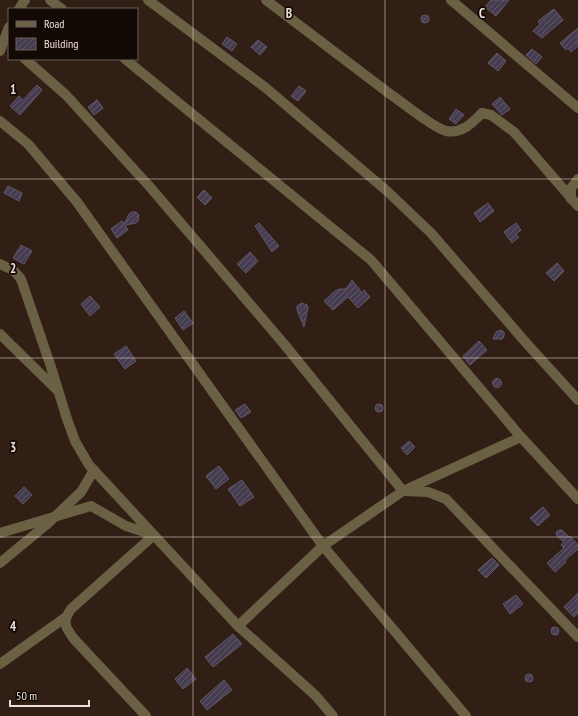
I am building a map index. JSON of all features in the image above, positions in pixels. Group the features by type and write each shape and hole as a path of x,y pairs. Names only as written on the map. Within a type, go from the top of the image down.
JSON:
{"street":[{"path":"50,0 61,8"},
{"path":"148,0 266,88 387,191 431,233 578,400"},
{"path":"266,0 401,102 446,131 457,131 469,126 482,113 491,115 514,132 575,202"},
{"path":"451,0 578,108"},
{"path":"0,51 8,30"},
{"path":"26,60 66,95 150,187 284,344 403,491 428,492 446,499 578,637"},
{"path":"126,60 372,260 521,436 578,499"},
{"path":"0,121 28,144 77,202 323,546 466,716"},
{"path":"575,202 571,188 578,179"},
{"path":"0,264 13,270 21,279 75,442 89,465 238,626 315,696 333,716"},
{"path":"0,334 58,391"},
{"path":"238,626 323,546 403,491 521,436"},
{"path":"0,563 57,515 81,492 94,470"},
{"path":"0,532 91,506 126,526 154,535"},
{"path":"0,664 66,616 71,609 154,535"},
{"path":"66,616 65,625 74,639 146,716"}],"building":[{"path":"491,0 509,0 496,16 485,7"},
{"path":"554,9 563,20 542,38 533,31 540,24 538,21"},
{"path":"423,15 427,15 429,19 427,23 423,23 421,21 421,17"},
{"path":"578,28 578,46 571,52 568,48 566,50 560,43"},
{"path":"227,37 237,44 232,51 222,44"},
{"path":"258,40 267,47 260,55 251,47"},
{"path":"532,49 542,57 536,64 526,55"},
{"path":"497,53 506,61 498,71 488,63"},
{"path":"37,85 42,90 20,115 10,106 19,96 23,100"},
{"path":"299,86 306,91 298,101 291,96"},
{"path":"500,97 510,109 502,115 492,104"},
{"path":"97,100 103,108 94,115 88,107"},
{"path":"456,109 464,115 456,124 449,119"},
{"path":"8,186 22,193 19,201 4,193"},
{"path":"204,190 212,198 205,205 197,197"},
{"path":"488,203 494,211 480,222 474,213"},
{"path":"136,212 139,215 138,221 136,223 125,225 128,230 117,238 111,229 122,221 124,224 129,214"},
{"path":"259,223 279,246 272,252 255,226"},
{"path":"516,223 521,230 516,234 519,237 512,243 504,232"},
{"path":"21,245 32,251 24,264 13,258"},
{"path":"250,252 258,261 246,273 237,264"},
{"path":"557,263 564,271 554,281 546,273"},
{"path":"352,280 362,293 364,290 370,297 358,308 348,297 333,310 324,301 335,291 346,289"},
{"path":"90,296 100,307 90,316 81,304"},
{"path":"302,303 307,305 308,308 304,327 297,310 297,306"},
{"path":"184,311 193,323 183,330 175,318"},
{"path":"500,330 504,332 504,337 502,339 493,339 496,332"},
{"path":"479,341 487,350 470,365 463,356"},
{"path":"126,346 136,361 125,369 114,354"},
{"path":"497,378 502,383 497,388 492,383"},
{"path":"245,404 251,412 241,418 235,410"},
{"path":"377,404 381,404 383,408 381,412 377,412 375,410 375,406"},
{"path":"409,441 415,447 407,455 401,448"},
{"path":"219,466 229,479 216,489 206,476"},
{"path":"242,480 254,497 240,506 228,489"},
{"path":"24,487 32,495 23,504 15,496"},
{"path":"543,507 550,515 538,526 530,518"},
{"path":"562,530 569,537 570,536 578,545 578,549 565,560 566,562 555,572 547,563 564,548 561,545 564,542 557,536 556,532"},
{"path":"492,558 499,565 486,578 478,570"},
{"path":"578,593 578,613 574,617 564,607"},
{"path":"516,595 523,604 510,614 503,604"},
{"path":"553,627 557,627 559,631 557,635 553,635 551,633 551,629"},
{"path":"233,634 242,644 213,667 205,657"},
{"path":"187,668 196,679 183,689 175,679"},
{"path":"527,674 531,674 533,678 531,682 527,682 525,680 525,676"},
{"path":"224,680 232,690 207,710 200,701"}]}
